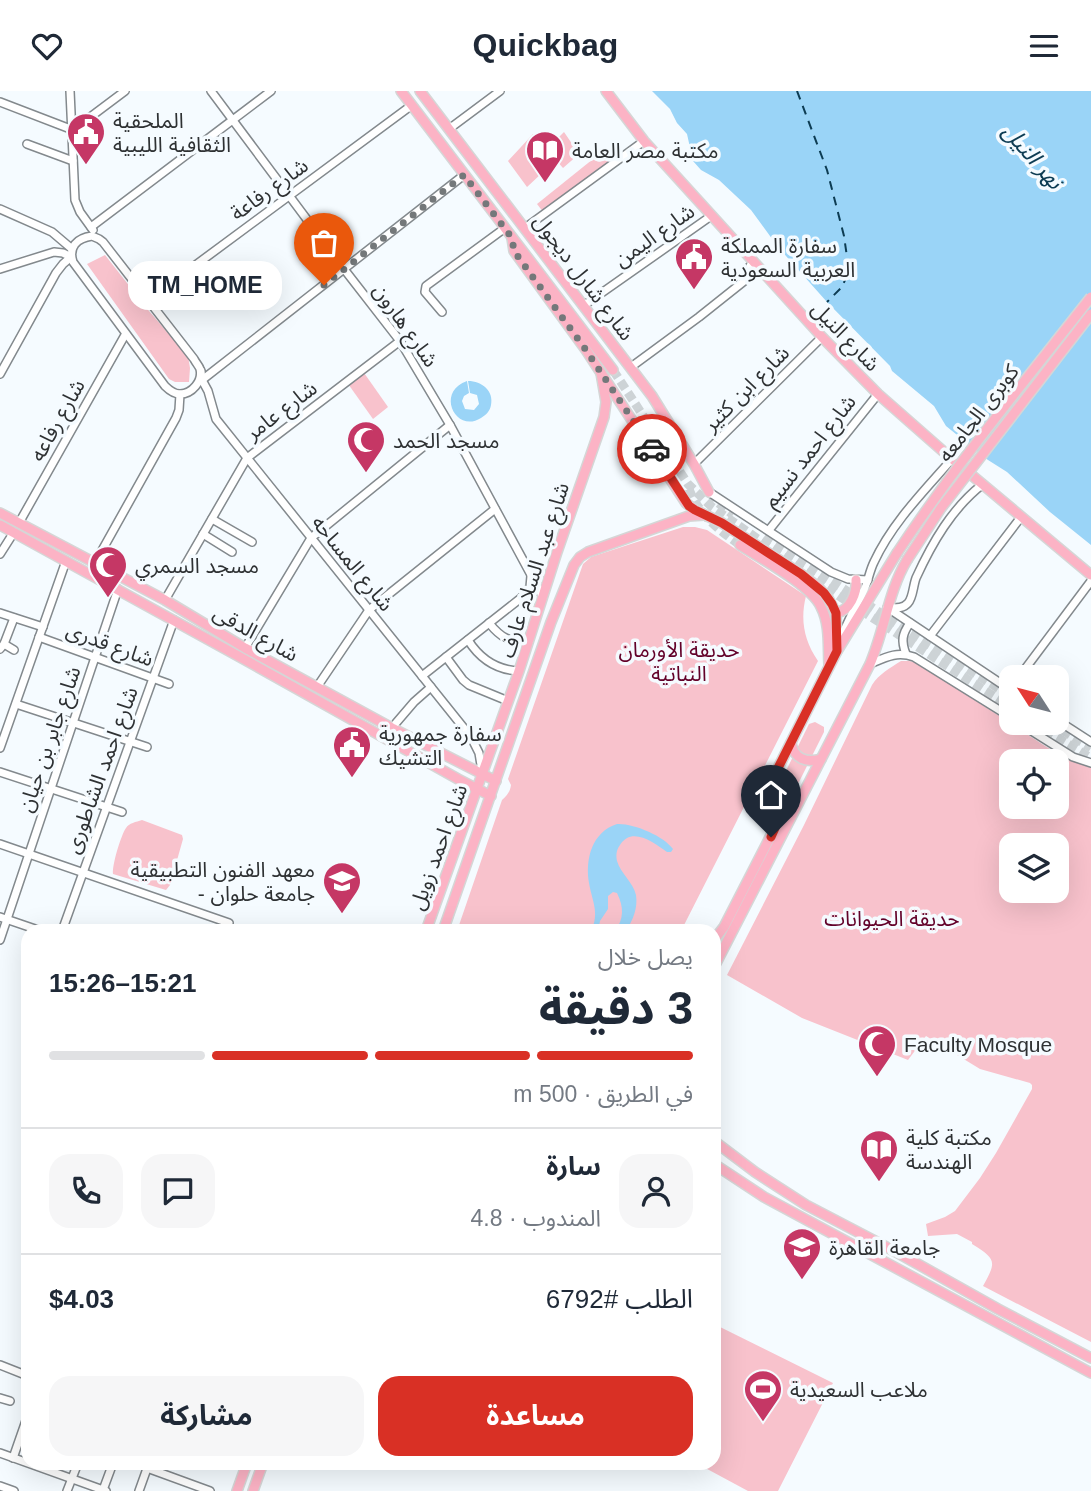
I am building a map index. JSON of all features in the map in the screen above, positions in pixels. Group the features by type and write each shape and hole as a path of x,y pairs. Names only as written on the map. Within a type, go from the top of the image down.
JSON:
{"main road":[{"name":"شارع شارل ديجول","path":"401,91 613,370"},
{"name":"شارع شارل ديجول","path":"420,91 652,396 709,492"},
{"name":"شارع النيل","path":"606,91 644,141 711,216 877,394 1091,575"},
{"name":"شارع شارل ديجول","path":"512,238 514,251 601,373 687,503 812,582 828,598 836,613"},
{"name":"كوبرى الجامعه","path":"721,930 782,814 783,801 777,770 837,651 914,528 968,454 1091,297"},
{"name":"كوبرى الجامعه","path":"721,953 870,664 896,581 907,560 941,508 1091,314"},
{"name":"شارع عبد السلام عارف","path":"482,775 604,417 606,402 601,373"},
{"name":"شارع الدقى","path":"0,513 165,600 244,648 496,781"},
{"name":"شارع عبد السلام عارف","path":"496,781 558,602 574,565 584,554 689,516 707,516"},
{"name":"شارع الدقى","path":"0,525 491,796"},
{"path":"740,545 813,595 822,608 828,632 829,666"},
{"path":"837,651 836,613 844,612 853,599 856,580"},
{"path":"543,598 558,602"},
{"path":"790,743 794,753 802,759 821,759"},
{"name":"شارع احمد زويل","path":"429,924 482,775"},
{"name":"شارع احمد زويل","path":"445,924 496,781"},
{"path":"721,1146 806,1205 898,1252 1091,1358"},
{"path":"721,1169 764,1197 1091,1373"},
{"path":"890,1265 898,1252"},
{"path":"237,1491 244,1470"},
{"path":"253,1491 260,1470"}],"street":[{"path":"0,209 52,232 71,253 77,268 165,386 180,394 195,387 201,371 194,359 80,212 75,200 70,91"},
{"path":"72,130 125,91"},
{"name":"شارع هارون","path":"211,91 400,341 450,425 543,598"},
{"path":"91,227 271,91"},
{"path":"449,129 500,91"},
{"path":"0,102 72,130"},
{"name":"شارع رفاعة","path":"147,301 412,105"},
{"path":"525,228 644,141"},
{"path":"26,144 73,161"},
{"path":"202,380 464,175"},
{"name":"شارع اليمن","path":"583,306 711,216"},
{"path":"442,312 425,292 426,286 505,228"},
{"path":"0,374 76,242 83,237 92,236 99,239"},
{"path":"0,269 45,254 71,253"},
{"path":"631,367 748,278 751,275 750,266 756,264"},
{"name":"شارع رفاعه","path":"19,523 125,335"},
{"name":"شارع ابن كثير","path":"694,464 822,337"},
{"name":"شارع عامر","path":"165,600 247,458 400,341"},
{"name":"شارع المساحه","path":"201,371 216,419 474,742 481,759 482,775"},
{"path":"95,563 176,418 180,394"},
{"name":"شارع احمد نسيم","path":"769,530 877,394"},
{"path":"244,648 311,538 450,425"},
{"path":"837,651 845,628 869,580 874,562 907,511 952,459"},
{"path":"887,608 899,608 909,603 913,584 939,535 967,496 983,484"},
{"path":"709,492 831,572 848,579 869,580"},
{"path":"317,687 369,610 495,509"},
{"path":"930,636 1021,517"},
{"path":"212,519 252,542"},
{"path":"0,554 14,532"},
{"path":"203,534 232,552"},
{"path":"0,748 66,561"},
{"path":"422,676 526,593 532,580 531,575"},
{"path":"1028,665 1091,581"},
{"name":"شارع جابر بن حيان","path":"0,940 3,918 29,854 118,589"},
{"path":"887,608 999,681"},
{"path":"0,613 43,627"},
{"path":"14,618 1,648 14,650"},
{"name":"شارع احمد الشاطورى","path":"64,924 174,620"},
{"path":"489,623 503,637 517,642 529,641"},
{"path":"906,654 902,641 910,623"},
{"name":"شارع قدرى","path":"39,637 169,684"},
{"path":"468,639 478,654 495,666 507,671 519,671"},
{"path":"870,664 891,655 906,654 999,710"},
{"path":"446,657 469,685 508,701"},
{"path":"396,723 414,702 432,687"},
{"path":"16,704 147,747"},
{"path":"1069,728 1091,742"},
{"path":"1038,735 1073,757 1091,763"},
{"path":"0,772 122,812"},
{"path":"0,844 229,923"},
{"path":"3,918 21,924"},
{"path":"0,1366 21,1374"},
{"path":"0,1398 10,1401"},
{"path":"13,1458 21,1435"},
{"path":"0,1453 21,1460"},
{"path":"53,1470 105,1491 111,1470"},
{"path":"67,1491 75,1470"},
{"path":"139,1491 146,1470"},
{"path":"160,1470 210,1491"},
{"path":"0,1486 14,1491"}],"green space":[{"path":"564,132 579,154 563,168 556,160 527,187 508,161 533,134 552,155 548,148"},
{"path":"608,147 615,159 544,213 537,204"},
{"path":"105,255 188,356 189,382 169,379 87,264"},
{"path":"362,370 388,407 373,419 346,381"},
{"name":"حديقة الأورمان النباتية","path":"683,527 707,530 806,596 804,630 818,661 685,924 459,924 502,800 510,790 508,779 583,564 591,557"},
{"name":"حديقة الحيوانات","path":"901,661 918,663 999,716 999,735 1028,735 1050,749 999,749 999,819 1069,819 1069,759 1091,768 1091,1342 983,1286 991,1271 992,1261 972,1242 957,1234 928,1236 926,1224 955,1211 980,1178 1032,1085 980,1069 926,1036 908,1060 802,1018 727,975 872,685 881,674"},
{"path":"815,722 824,727 824,732 799,782 795,787 788,788 783,785 782,779 809,724"},
{"path":"142,820 182,835 170,885 166,890 113,874 115,857 124,832 129,825"},
{"name":"ملاعب السعيدية","path":"721,1327 833,1383 778,1491 748,1491 709,1470 721,1470"}],"water":[{"name":"نهر النيل","path":"652,91 1091,91 1091,545 1007,472 946,426 934,406 892,371 778,247 751,210 719,180 701,170 693,161 687,134 670,109"},
{"path":"467,381 469,393 462,401 465,409 474,410 479,404 477,395 470,393 468,381 478,383 491,395 488,413 472,421 464,421 457,416 451,402 457,386"},
{"path":"617,824 648,831 663,839 673,849 667,852 637,836 625,839 620,845 617,853 619,866 636,895 636,905 630,924 619,924 622,908 617,893 613,892 608,896 608,909 599,924 594,924 588,865 592,847 608,828"}],"ferry route":[{"path":"797,91 827,170 844,236 849,271 842,287 827,302"}],"tunnel":[{"path":"613,370 688,484 712,507 842,598 999,700"},
{"path":"689,489 704,514 740,545"},
{"path":"710,493 733,515"},
{"path":"764,537 999,689"},
{"path":"1069,734 1091,748"},
{"path":"1054,735 1091,758"}],"way so far":[{"path":"324,285 464,175 512,238 514,251 586,350 652,449"}],"place":[{"name":"الملحقية الثقافية الليبية","path":"86,166"},
{"name":"مكتبة مصر العامة","path":"545,184"},
{"name":"TM_HOME","path":"324,285"},
{"name":"سفارة المملكة العربية السعودية","path":"694,291"},
{"name":"مسجد الحمد","path":"366,474"},
{"name":"مسجد السمري","path":"108,599"},
{"name":"سفارة جمهورية التشيك","path":"352,779"},
{"name":"معهد الفنون التطبيقية - جامعة حلوان","path":"342,915"},
{"name":"Faculty Mosque","path":"877,1078"},
{"name":"مكتبة كلية الهندسة","path":"879,1183"},
{"name":"جامعة القاهرة","path":"802,1281"},
{"name":"ملاعب السعيدية","path":"763,1423"}],"route":[{"path":"652,449 689,506 718,520 801,574 824,593 836,613 837,651 777,770 784,808 771,837"}]}
